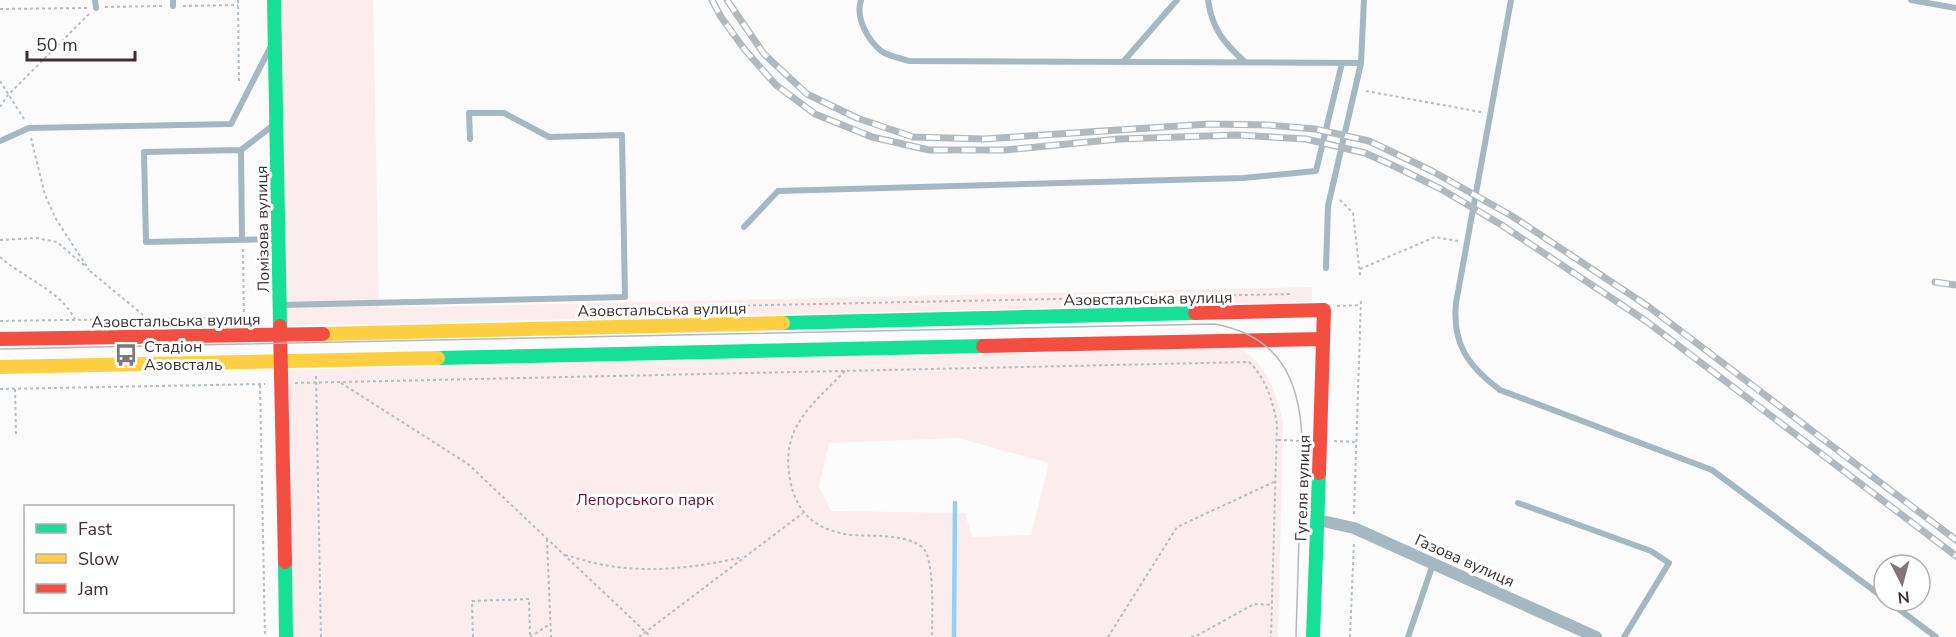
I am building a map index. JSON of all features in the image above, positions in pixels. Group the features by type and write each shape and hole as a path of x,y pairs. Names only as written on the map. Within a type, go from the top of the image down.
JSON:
{"street":[{"name":"Ломізова вулиця","path":"274,0 286,637"},
{"name":"Азовстальська вулиця","path":"0,339 280,335 1324,306"},
{"name":"Гугеля вулиця","path":"1314,637 1324,306"},
{"path":"0,367 1323,339"},
{"name":"Газова вулиця","path":"1318,520 1354,528 1596,637"}],"lane":[{"path":"95,0 96,8"},
{"path":"861,0 859,5 864,32 883,52 909,61 1361,63"},
{"path":"1123,62 1177,0"},
{"path":"1208,0 1211,16 1224,42 1245,63"},
{"path":"1326,268 1328,206 1361,63 1364,0"},
{"path":"1511,0 1456,303 1457,334 1464,353 1479,375 1500,390 1712,470 1872,589"},
{"path":"1911,0 1937,2 1956,8"},
{"path":"0,141 29,128 231,124 274,39"},
{"path":"744,227 778,191 1244,178 1316,171 1342,63"},
{"path":"280,305 625,297 621,135 549,137 504,113 469,114 470,139"},
{"path":"276,123 241,150 144,152 146,242 278,239"},
{"path":"241,150 242,240"},
{"path":"1518,502 1651,551 1669,563 1624,637"},
{"path":"1408,637 1433,563"},
{"path":"1904,613 1936,637"}],"path":[{"path":"238,0 240,107"},
{"path":"0,9 96,8 173,3 238,5"},
{"path":"0,107 9,94 96,8"},
{"path":"0,81 29,128 45,195 56,219 89,270"},
{"path":"1376,93 1490,113"},
{"path":"1331,191 1353,213 1360,275"},
{"path":"1360,269 1435,237 1452,240"},
{"path":"0,240 36,238 57,242 148,318"},
{"path":"0,321 244,317 242,240"},
{"path":"0,257 67,305 75,320"},
{"path":"623,308 1287,293"},
{"path":"1350,637 1362,300"},
{"path":"321,637 316,383 1249,362 1266,387 1275,411 1278,440 1271,637"},
{"path":"845,371 800,419 790,442 788,467 792,491 803,513 825,529 852,535 881,535 910,540 924,548 931,563 932,637"},
{"path":"340,382 468,464 651,637"},
{"path":"0,389 245,384"},
{"path":"260,384 265,637"},
{"path":"15,389 16,434"},
{"path":"1108,637 1177,527 1276,481"},
{"path":"639,637 803,513"},
{"path":"548,539 551,637"},
{"path":"564,555 608,566 654,570 699,566 746,557"},
{"path":"473,637 472,601 529,599 530,637"},
{"path":"1191,637 1254,604 1272,605"},
{"path":"530,637 550,624"},
{"path":"646,632 646,637"}],"green space":[{"path":"280,0 373,0 379,308 1312,287 1312,302 286,326"},
{"name":"Лепорського парк","path":"1239,348 1256,361 1263,370 1273,389 1283,421 1278,637 291,637 286,370","holes":["958,438 1049,463 1031,535 972,537 965,513 831,511 819,486 829,443"]}],"waterway":[{"path":"954,637 955,503"}],"tram line":[{"path":"0,349 1215,324 1237,330 1270,350 1282,364 1297,398 1302,440 1296,637"}],"railway":[{"path":"712,0 721,17 745,50 776,85 815,114 872,137 929,150 1005,150 1119,139 1237,135 1306,139 1365,153 1392,165 1441,189 1500,224 1646,321 1956,556"},
{"path":"727,0 764,54 807,94 857,118 913,137 984,139 1209,124 1315,129 1369,141 1432,171 1512,216 1649,307 1956,540"},
{"path":"1935,282 1956,285"}],"traffic: fast":[{"path":"274,0 280,326"},
{"path":"783,323 1195,313"},
{"path":"438,358 983,346"},
{"path":"1313,637 1319,473"},
{"path":"285,562 286,637"}],"traffic: slow":[{"path":"323,334 783,323"},
{"path":"0,367 438,358"}],"traffic: jam":[{"path":"1195,313 1324,310 1319,473"},
{"path":"280,326 285,562"},
{"path":"0,339 323,334"},
{"path":"983,346 1323,339"}],"place":[{"name":"Стадіон Азовсталь","path":"126,355"}]}
